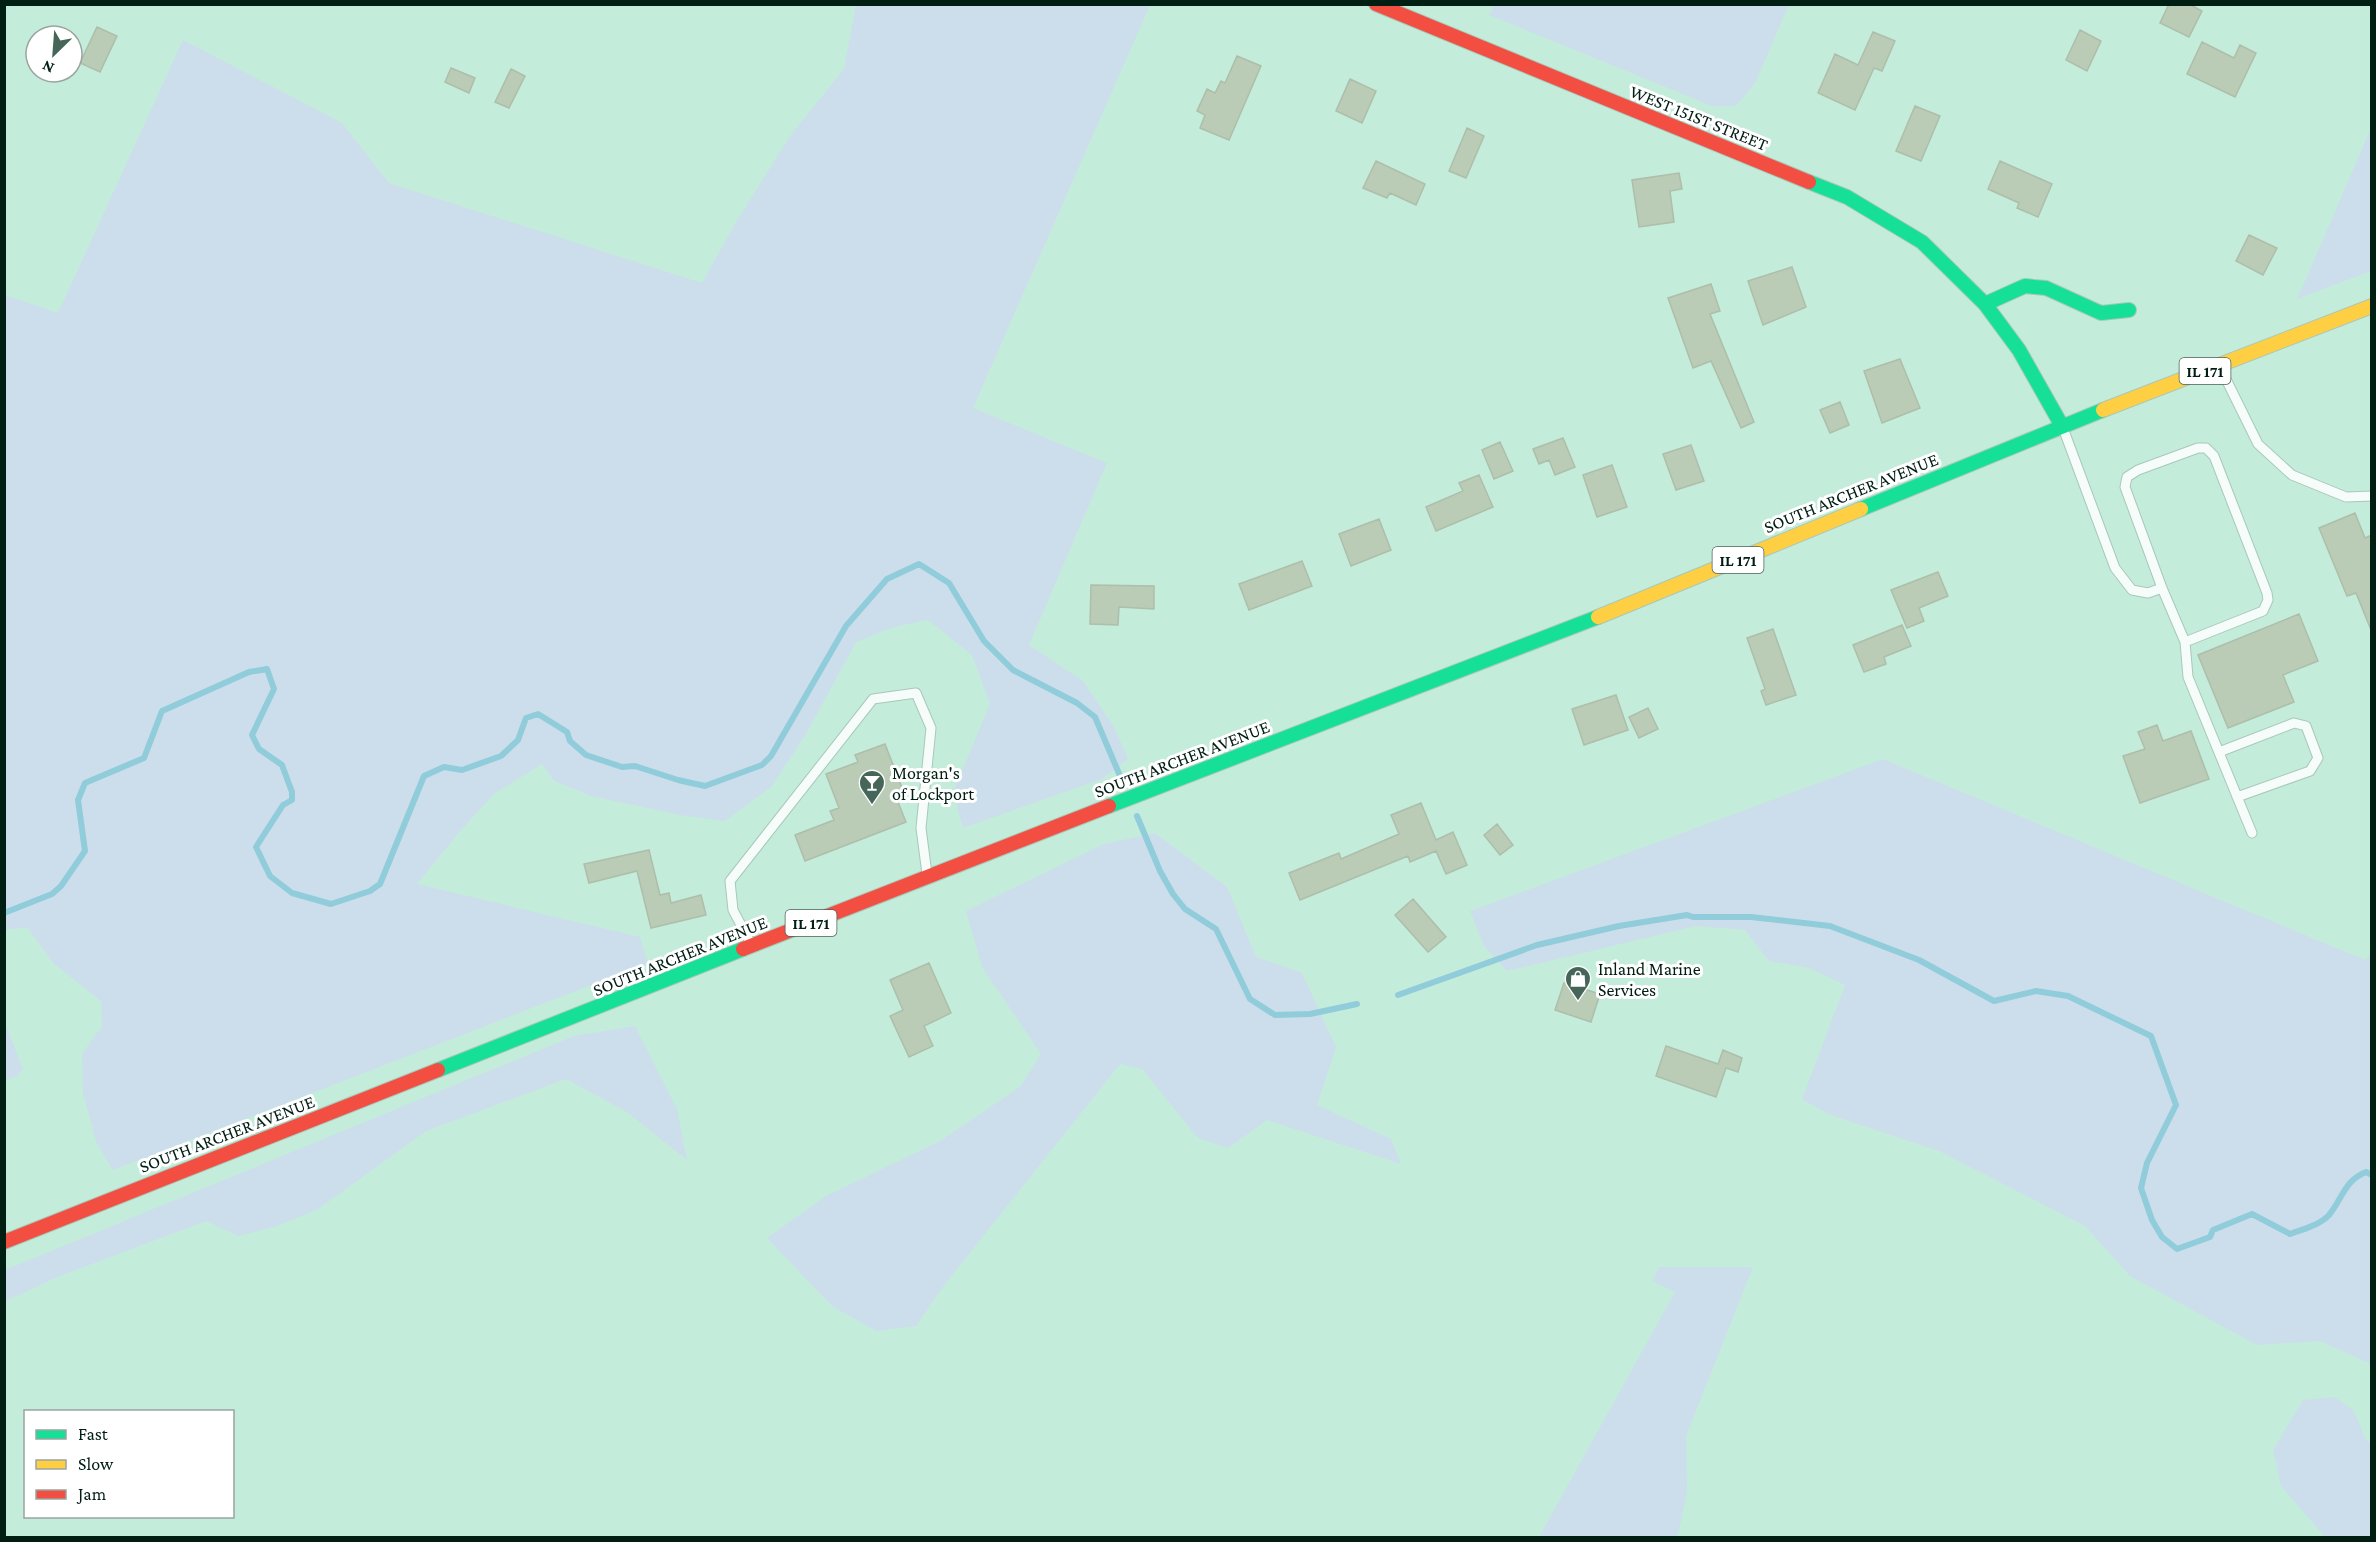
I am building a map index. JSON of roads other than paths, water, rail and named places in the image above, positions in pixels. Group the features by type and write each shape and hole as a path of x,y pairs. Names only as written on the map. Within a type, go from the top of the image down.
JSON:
{"main road":[{"name":"WEST 151ST STREET","path":"1376,4 1847,197 1922,242 1985,304 2019,350 2062,426"},
{"path":"1985,304 2025,286 2046,288 2101,313 2129,310"},
{"name":"SOUTH ARCHER AVENUE","path":"4,1242 928,876 1619,609 2062,426 2372,306"}],"lane":[{"path":"2219,365 2258,444 2292,475 2346,497 2372,496"},
{"path":"2062,426 2115,568 2132,590 2148,592 2162,588"},
{"path":"2185,642 2264,611 2268,600 2214,456 2206,448 2198,448 2164,460 2127,477 2125,487 2162,588 2185,642 2188,677 2252,833"},
{"path":"753,947 733,910 730,881 873,699 916,693 931,728 921,828 928,876"},
{"path":"2219,752 2294,723 2306,726 2318,758 2310,771 2237,797"}],"waterway":[{"path":"4,913 52,894 61,886 85,851 78,800 85,783 144,758 162,711 249,672 267,669 274,689 252,735 259,749 282,765 292,792 292,800 283,805 256,847 270,876 292,893 331,904 370,891 380,884 424,776 444,767 462,770 501,756 518,740 526,718 538,714 567,732 570,741 586,755 622,767 635,766 678,780 705,786 762,765 771,756 846,626 887,579 919,564 949,583 984,641 1013,670 1077,703 1095,717 1123,783"},
{"path":"1137,816 1160,871 1173,894 1185,909 1216,929 1250,999 1275,1015 1310,1014 1357,1004"},
{"path":"1398,995 1537,945 1619,926 1687,915 1693,917 1751,917 1830,926 1919,960 1994,1001 2036,991 2068,996 2151,1036 2176,1105 2147,1163 2141,1188 2152,1220 2162,1237 2177,1249 2210,1237 2213,1230 2252,1214 2290,1234 2306,1228 2329,1215 2345,1190 2359,1175 2366,1172 2372,1175"}],"place":[{"name":"Morgan's of Lockport","path":"872,806"},
{"name":"Inland Marine Services","path":"1578,1002"}]}
